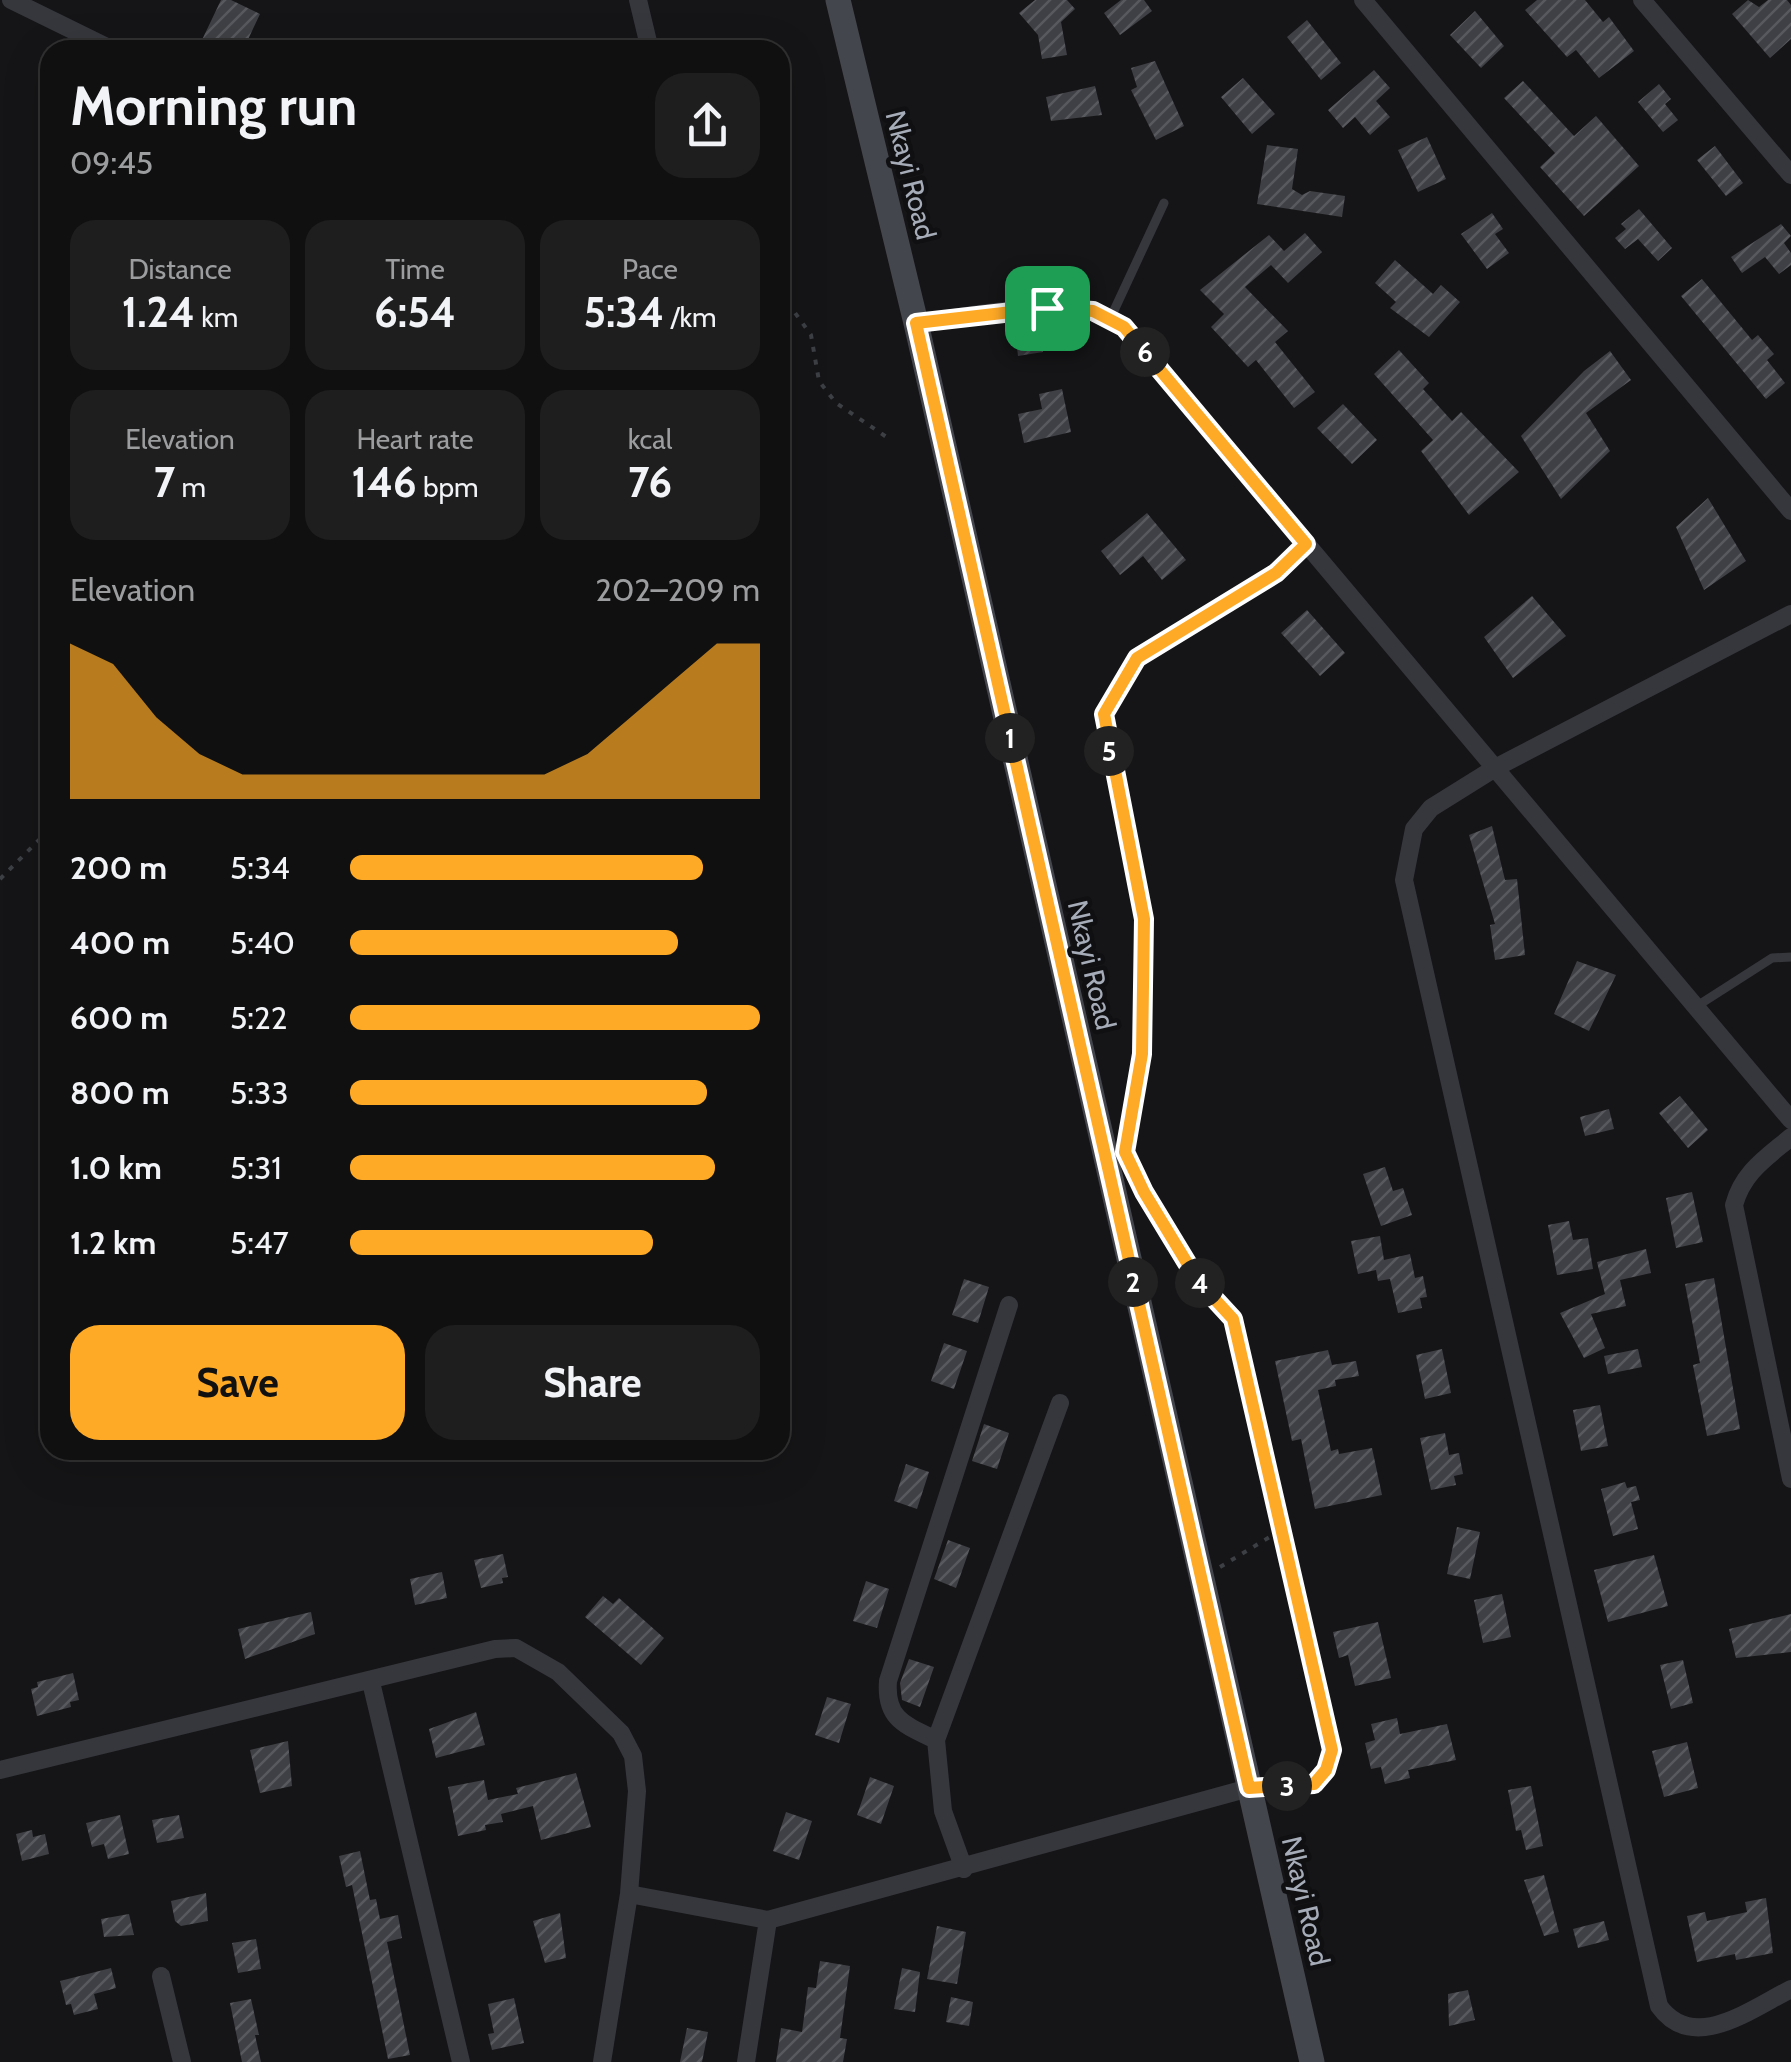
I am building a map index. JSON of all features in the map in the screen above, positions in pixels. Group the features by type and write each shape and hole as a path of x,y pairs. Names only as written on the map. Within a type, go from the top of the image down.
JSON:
{"main road":[{"name":"Nkayi Road","path":"838,0 1119,1165 1199,1580 1312,2062"}],"street":[{"path":"11,0 93,40"},
{"path":"638,0 648,40"},
{"path":"1363,0 1791,511"},
{"path":"1642,0 1791,175"},
{"path":"916,323 1047,308 1093,311 1112,317 1791,1120"},
{"path":"1791,614 1494,768 1430,808 1414,829 1404,880 1659,2006 1671,2022 1694,2030 1720,2024 1791,1989"},
{"path":"1791,1137 1750,1170 1740,1184 1734,1205 1791,1479"},
{"path":"936,1740 897,1721 889,1706 888,1680 1009,1305"},
{"path":"964,1870 943,1811 936,1740 1060,1403"},
{"path":"0,1770 516,1648 558,1672 621,1733 633,1756 637,1791 629,1894 602,2062"},
{"path":"371,1682 461,2062"},
{"path":"629,1894 768,1920 964,1870 1249,1788"},
{"path":"746,2062 768,1920"},
{"path":"161,1976 182,2062"}],"lane":[{"path":"1112,317 1164,203"},
{"path":"1696,1006 1772,958 1791,957"}],"path":[{"path":"790,306 811,334 820,381 836,402 888,438"},
{"path":"1249,1788 1314,1784 1326,1770 1332,1750 1233,1319 1198,1281 1119,1165 1133,1123 1142,1054 1144,919 1104,714 1137,658 1261,583 1306,544"},
{"path":"0,879 40,840"},
{"path":"1199,1580 1284,1530"}],"building":[{"path":"221,0 231,0 260,14 248,40 202,40"},
{"path":"1035,0 1067,0 1075,9 1061,22 1067,55 1042,59 1038,35 1019,13"},
{"path":"1121,0 1144,0 1152,11 1120,35 1104,13"},
{"path":"1537,0 1585,0 1603,22 1609,17 1634,51 1599,78 1576,50 1567,57 1525,10"},
{"path":"1748,0 1759,7 1768,0 1787,0 1791,5 1791,39 1770,58 1732,14"},
{"path":"1475,11 1504,46 1481,68 1450,35"},
{"path":"1307,20 1341,63 1321,80 1287,37"},
{"path":"1155,61 1184,126 1156,140 1131,90 1137,87 1131,68"},
{"path":"1374,70 1390,88 1376,101 1390,117 1370,135 1355,117 1343,128 1328,110"},
{"path":"1243,78 1275,114 1252,134 1221,97"},
{"path":"1523,81 1574,136 1596,116 1639,166 1584,216 1540,167 1555,153 1504,98"},
{"path":"1659,84 1671,99 1665,104 1678,120 1663,132 1638,102"},
{"path":"1095,86 1102,115 1051,121 1046,97"},
{"path":"1427,137 1446,179 1418,192 1398,150"},
{"path":"1267,145 1298,149 1292,189 1302,195 1310,191 1345,196 1342,217 1257,204"},
{"path":"1715,146 1743,183 1726,196 1697,160"},
{"path":"1639,209 1672,248 1658,261 1638,239 1625,249 1615,238 1626,229 1621,224"},
{"path":"1492,213 1503,229 1495,234 1509,253 1487,269 1461,234"},
{"path":"1781,224 1791,236 1784,243 1791,253 1791,265 1779,274 1765,257 1742,273 1731,257"},
{"path":"1305,233 1322,252 1288,283 1271,265 1245,287 1288,331 1275,342 1315,392 1294,408 1256,360 1248,367 1211,327 1224,314 1200,290 1269,235 1284,251"},
{"path":"1395,260 1433,294 1441,285 1460,302 1429,337 1390,308 1396,302 1375,283"},
{"path":"1702,279 1752,340 1758,335 1774,354 1767,360 1785,383 1766,399 1681,296"},
{"path":"1039,321 1043,352 1018,356 1014,322"},
{"path":"1399,350 1429,383 1423,389 1452,421 1461,412 1519,472 1469,515 1421,451 1433,440 1374,374"},
{"path":"1610,351 1631,380 1586,413 1610,451 1561,499 1521,436 1584,371"},
{"path":"1062,389 1071,432 1024,443 1018,414 1042,409 1039,394"},
{"path":"1343,404 1377,440 1352,464 1317,428"},
{"path":"1708,498 1746,561 1704,590 1676,527"},
{"path":"1147,513 1186,560 1162,580 1143,556 1120,575 1101,551"},
{"path":"1532,596 1566,636 1513,678 1484,637"},
{"path":"1307,610 1345,653 1320,676 1281,633"},
{"path":"1492,826 1505,880 1517,879 1525,955 1495,960 1490,925 1495,924 1469,835"},
{"path":"1577,961 1616,975 1589,1031 1554,1014"},
{"path":"1680,1096 1708,1130 1688,1148 1659,1113"},
{"path":"1609,1109 1614,1129 1585,1136 1580,1117"},
{"path":"1385,1167 1393,1191 1403,1188 1412,1215 1381,1226 1363,1174"},
{"path":"1692,1192 1703,1242 1676,1248 1666,1198"},
{"path":"1569,1221 1573,1240 1588,1238 1593,1269 1557,1275 1548,1225"},
{"path":"1380,1236 1384,1260 1410,1254 1415,1278 1423,1276 1427,1297 1420,1298 1422,1308 1398,1313 1390,1279 1378,1281 1376,1270 1358,1274 1351,1241"},
{"path":"1646,1249 1651,1273 1620,1280 1626,1306 1591,1314 1605,1348 1584,1358 1560,1313 1605,1294 1597,1262"},
{"path":"1714,1278 1740,1429 1707,1436 1693,1365 1700,1363 1685,1284"},
{"path":"964,1279 989,1287 978,1323 952,1315"},
{"path":"944,1343 967,1351 954,1389 931,1381"},
{"path":"1442,1349 1451,1393 1425,1399 1416,1355"},
{"path":"1638,1349 1642,1367 1608,1374 1604,1356"},
{"path":"1328,1350 1332,1365 1356,1361 1359,1376 1335,1380 1336,1386 1318,1390 1331,1451 1338,1449 1339,1454 1372,1448 1382,1495 1315,1509 1301,1439 1292,1441 1275,1361"},
{"path":"1600,1405 1608,1446 1581,1451 1573,1410"},
{"path":"984,1424 1009,1433 997,1469 972,1461"},
{"path":"1445,1433 1449,1455 1459,1453 1463,1474 1454,1476 1456,1485 1431,1490 1420,1438"},
{"path":"906,1464 929,1472 917,1509 894,1501"},
{"path":"1625,1482 1627,1488 1636,1486 1640,1500 1631,1502 1638,1529 1613,1536 1601,1489"},
{"path":"1457,1527 1480,1532 1470,1579 1447,1574"},
{"path":"948,1540 970,1548 956,1588 934,1579"},
{"path":"503,1554 508,1577 502,1578 503,1583 481,1588 474,1560"},
{"path":"1654,1555 1668,1606 1608,1622 1594,1570"},
{"path":"442,1572 447,1598 415,1605 410,1579"},
{"path":"866,1581 889,1589 877,1628 853,1621"},
{"path":"1502,1594 1511,1637 1483,1643 1474,1600"},
{"path":"603,1596 613,1604 619,1598 664,1638 641,1665 585,1617"},
{"path":"311,1612 315,1634 245,1659 238,1629"},
{"path":"1791,1614 1791,1652 1736,1658 1729,1629"},
{"path":"1378,1622 1391,1678 1355,1686 1348,1655 1339,1658 1333,1632"},
{"path":"909,1659 934,1667 920,1707 902,1700 900,1683"},
{"path":"1683,1660 1693,1703 1671,1709 1660,1665"},
{"path":"73,1673 79,1700 70,1702 71,1707 37,1716 31,1689 38,1687 37,1682"},
{"path":"827,1697 851,1704 839,1743 815,1735"},
{"path":"476,1712 485,1745 436,1758 429,1729"},
{"path":"1397,1718 1400,1734 1447,1724 1456,1760 1408,1770 1410,1778 1385,1784 1381,1767 1371,1769 1365,1743 1375,1740 1371,1724"},
{"path":"288,1741 292,1786 260,1793 250,1750"},
{"path":"1687,1742 1698,1788 1664,1797 1652,1751"},
{"path":"576,1773 591,1827 541,1840 533,1806 501,1814 503,1822 485,1825 486,1830 458,1836 448,1787 484,1780 488,1800 518,1794 516,1788"},
{"path":"870,1777 894,1786 881,1824 857,1815"},
{"path":"1531,1786 1543,1846 1526,1850 1521,1830 1516,1831 1508,1790"},
{"path":"786,1812 812,1821 799,1860 773,1851"},
{"path":"120,1815 129,1854 108,1859 104,1844 92,1847 86,1823"},
{"path":"179,1815 184,1838 157,1843 152,1820"},
{"path":"32,1830 33,1837 45,1834 49,1854 22,1861 16,1834"},
{"path":"360,1851 370,1900 376,1899 380,1919 398,1915 402,1938 387,1942 410,2055 388,2059 352,1885 346,1887 339,1856"},
{"path":"1544,1875 1559,1932 1544,1936 1524,1880"},
{"path":"206,1893 208,1921 181,1926 175,1921 171,1901"},
{"path":"1766,1898 1773,1953 1736,1960 1735,1954 1697,1962 1687,1916 1705,1912 1707,1921 1747,1912 1745,1902"},
{"path":"560,1913 566,1958 545,1963 533,1921"},
{"path":"129,1914 134,1935 104,1937 101,1919"},
{"path":"1604,1921 1609,1940 1578,1948 1573,1929"},
{"path":"937,1926 966,1932 957,1984 927,1979"},
{"path":"256,1939 261,1969 238,1973 232,1943"},
{"path":"820,1961 850,1966 840,2038 847,2039 843,2062 776,2062 781,2028 802,2032 808,1987 816,1988"},
{"path":"111,1968 116,1988 94,1994 98,2009 74,2015 71,2004 66,2005 60,1981"},
{"path":"902,1968 920,1972 915,2012 894,2009"},
{"path":"1468,1990 1475,2020 1449,2026 1448,1994"},
{"path":"951,1997 973,2002 969,2026 946,2022"},
{"path":"514,1998 524,2043 492,2050 488,2034 494,2033 488,2004"},
{"path":"251,1999 261,2062 242,2062 230,2003"},
{"path":"687,2028 708,2032 702,2062 680,2062"}],"route":[{"path":"1047,308 1093,311 1112,317 1124,327 1306,544 1276,573 1137,658 1104,714 1144,919 1142,1054 1125,1152 1144,1192 1198,1281 1233,1319 1332,1750 1326,1770 1314,1784 1249,1788 916,323 1047,308"}]}
